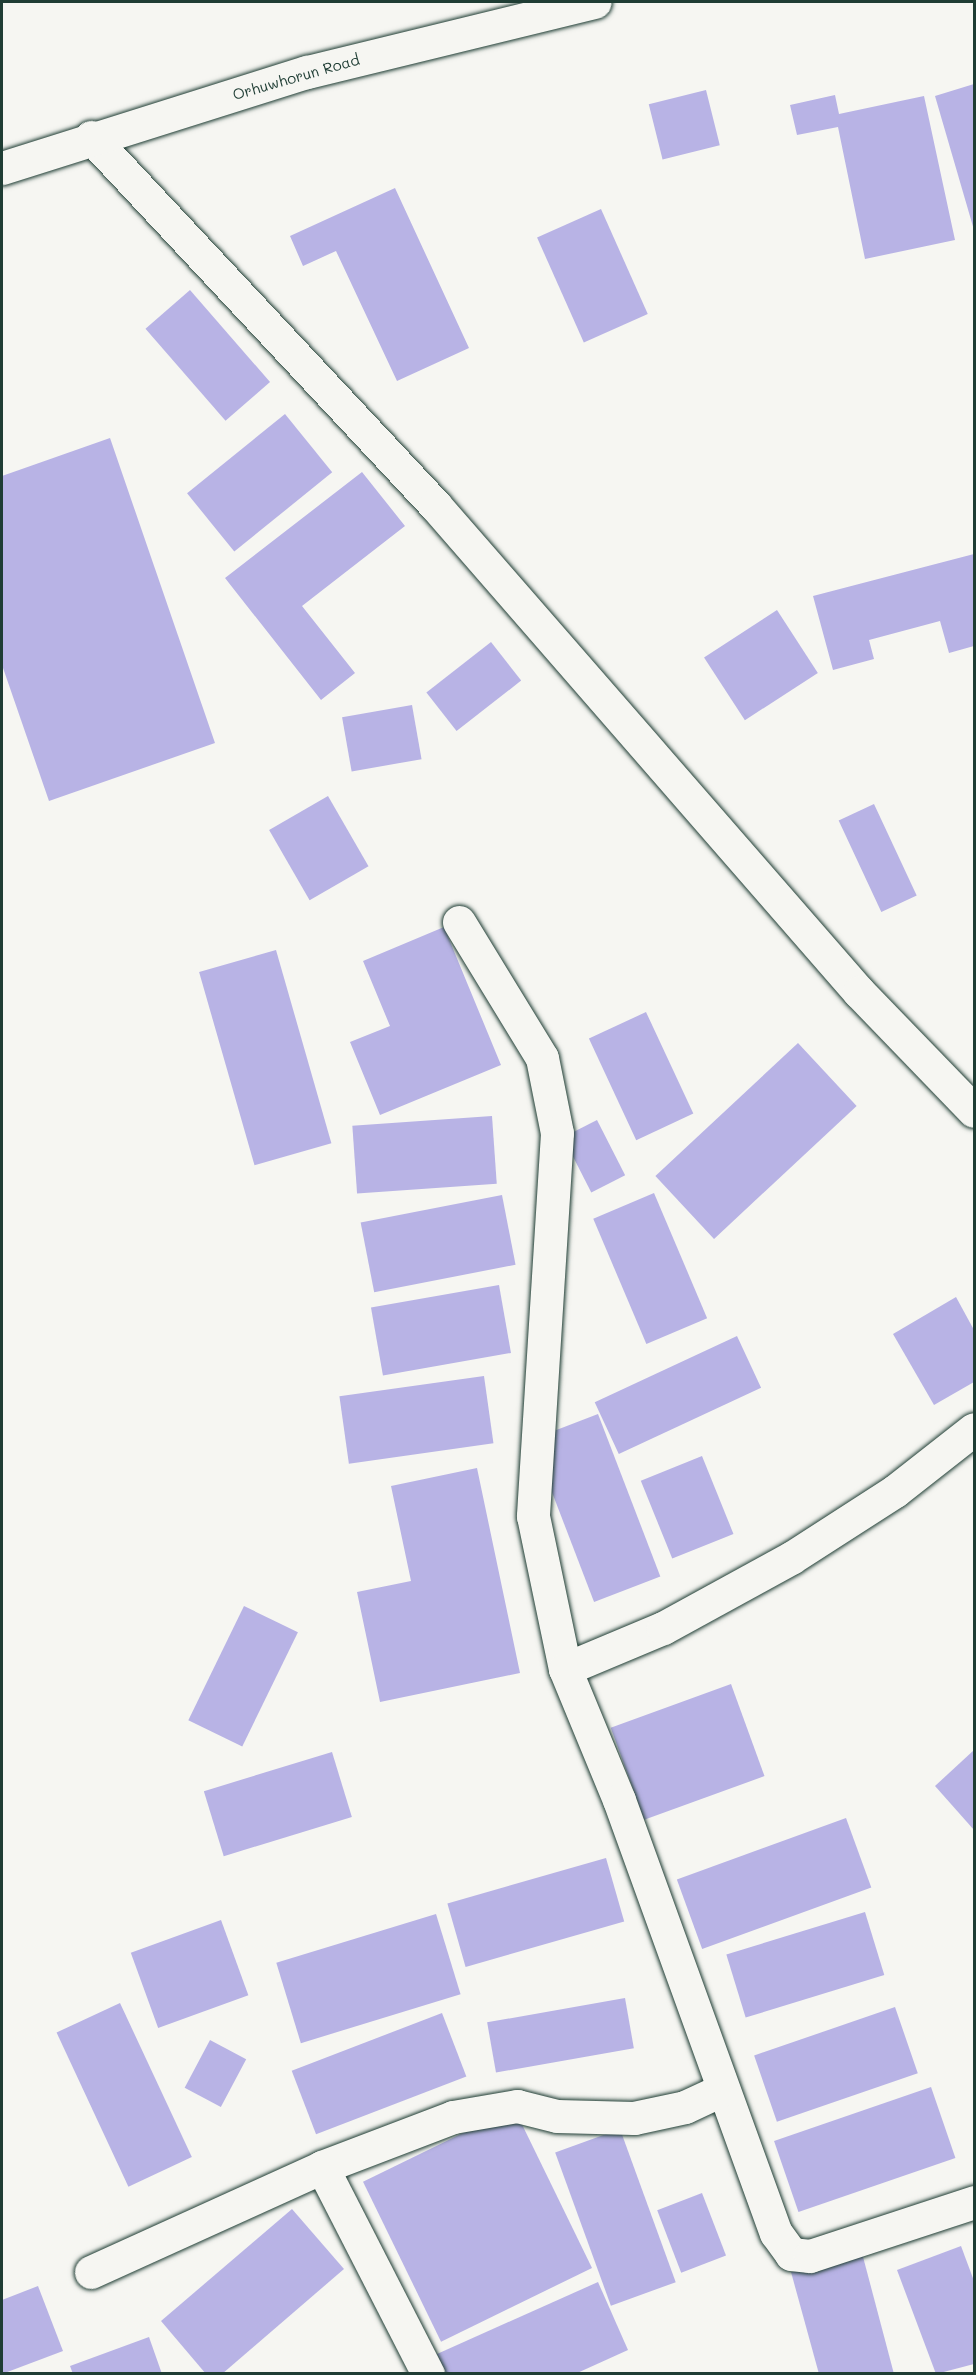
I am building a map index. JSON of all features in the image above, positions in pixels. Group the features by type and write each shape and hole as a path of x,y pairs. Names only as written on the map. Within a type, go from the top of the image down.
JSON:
{"street":[{"name":"Orhuwhorun Road","path":"2,168 91,137 307,72 591,2"},
{"path":"91,137 435,505 859,992 975,1111"},
{"path":"459,922 542,1059 557,1133 534,1516 565,1669 623,1811 721,2090 776,2233 791,2254 810,2256 975,2202"},
{"path":"565,1669 663,1628 791,1557 895,1491 975,1429"},
{"path":"91,2272 322,2167 453,2117 517,2106 557,2116 634,2118 684,2108 721,2090"},
{"path":"322,2167 428,2373"}],"building":[{"path":"974,84 974,230 935,96"},
{"path":"706,90 720,145 663,160 649,104"},
{"path":"835,95 839,114 924,96 955,240 865,259 838,127 797,135 790,105"},
{"path":"395,188 469,348 397,381 336,251 303,266 290,236"},
{"path":"601,209 648,314 584,343 537,237"},
{"path":"190,290 270,382 226,421 145,329"},
{"path":"285,414 332,472 234,552 187,493"},
{"path":"110,438 215,743 49,801 2,665 2,476"},
{"path":"362,472 405,526 302,606 355,673 321,700 225,578"},
{"path":"974,554 974,646 949,653 940,621 869,640 874,659 833,670 813,596"},
{"path":"777,610 818,673 745,720 704,657"},
{"path":"491,642 521,681 457,731 426,692"},
{"path":"412,705 422,759 352,771 342,717"},
{"path":"328,796 369,866 310,900 269,830"},
{"path":"874,804 917,896 881,912 839,820"},
{"path":"444,927 501,1065 380,1115 350,1042 390,1026 363,961"},
{"path":"276,950 331,1143 255,1165 199,972"},
{"path":"646,1012 693,1114 636,1140 589,1039"},
{"path":"798,1043 857,1106 714,1239 655,1176"},
{"path":"492,1116 497,1184 357,1194 352,1126"},
{"path":"597,1120 625,1175 591,1192 563,1137"},
{"path":"654,1193 707,1318 646,1344 593,1219"},
{"path":"502,1195 516,1265 374,1292 361,1222"},
{"path":"499,1285 511,1353 383,1376 371,1308"},
{"path":"956,1297 974,1330 974,1382 934,1405 893,1334"},
{"path":"737,1336 761,1388 619,1454 595,1402"},
{"path":"484,1376 493,1443 349,1464 339,1396"},
{"path":"598,1414 660,1576 594,1602 532,1439"},
{"path":"702,1456 733,1534 672,1559 641,1481"},
{"path":"477,1468 520,1673 380,1702 357,1592 411,1581 391,1486"},
{"path":"244,1606 298,1632 242,1746 188,1720"},
{"path":"731,1684 765,1776 644,1820 611,1728"},
{"path":"974,1750 974,1830 935,1786"},
{"path":"332,1752 352,1817 224,1856 204,1791"},
{"path":"846,1818 871,1888 702,1949 677,1880"},
{"path":"606,1858 624,1921 466,1967 447,1903"},
{"path":"865,1912 884,1975 746,2018 726,1954"},
{"path":"436,1914 461,1994 301,2043 276,1963"},
{"path":"221,1920 248,1995 158,2028 131,1953"},
{"path":"625,1998 634,2048 496,2073 487,2022"},
{"path":"120,2003 192,2157 128,2187 57,2033"},
{"path":"895,2007 918,2073 777,2122 754,2056"},
{"path":"442,2013 466,2076 316,2134 292,2071"},
{"path":"210,2040 246,2059 221,2107 185,2088"},
{"path":"931,2087 955,2158 798,2212 774,2141"},
{"path":"514,2108 592,2268 441,2342 363,2182"},
{"path":"620,2129 676,2282 611,2306 555,2153"},
{"path":"702,2193 726,2256 681,2273 657,2210"},
{"path":"292,2209 344,2269 222,2374 206,2374 161,2321"},
{"path":"961,2246 974,2281 974,2364 936,2374 897,2270"},
{"path":"862,2253 894,2374 819,2374 791,2272"},
{"path":"598,2282 628,2350 575,2374 446,2374 437,2354"},
{"path":"38,2286 63,2351 2,2374 2,2300"},
{"path":"149,2337 162,2374 73,2374 70,2366"}]}
